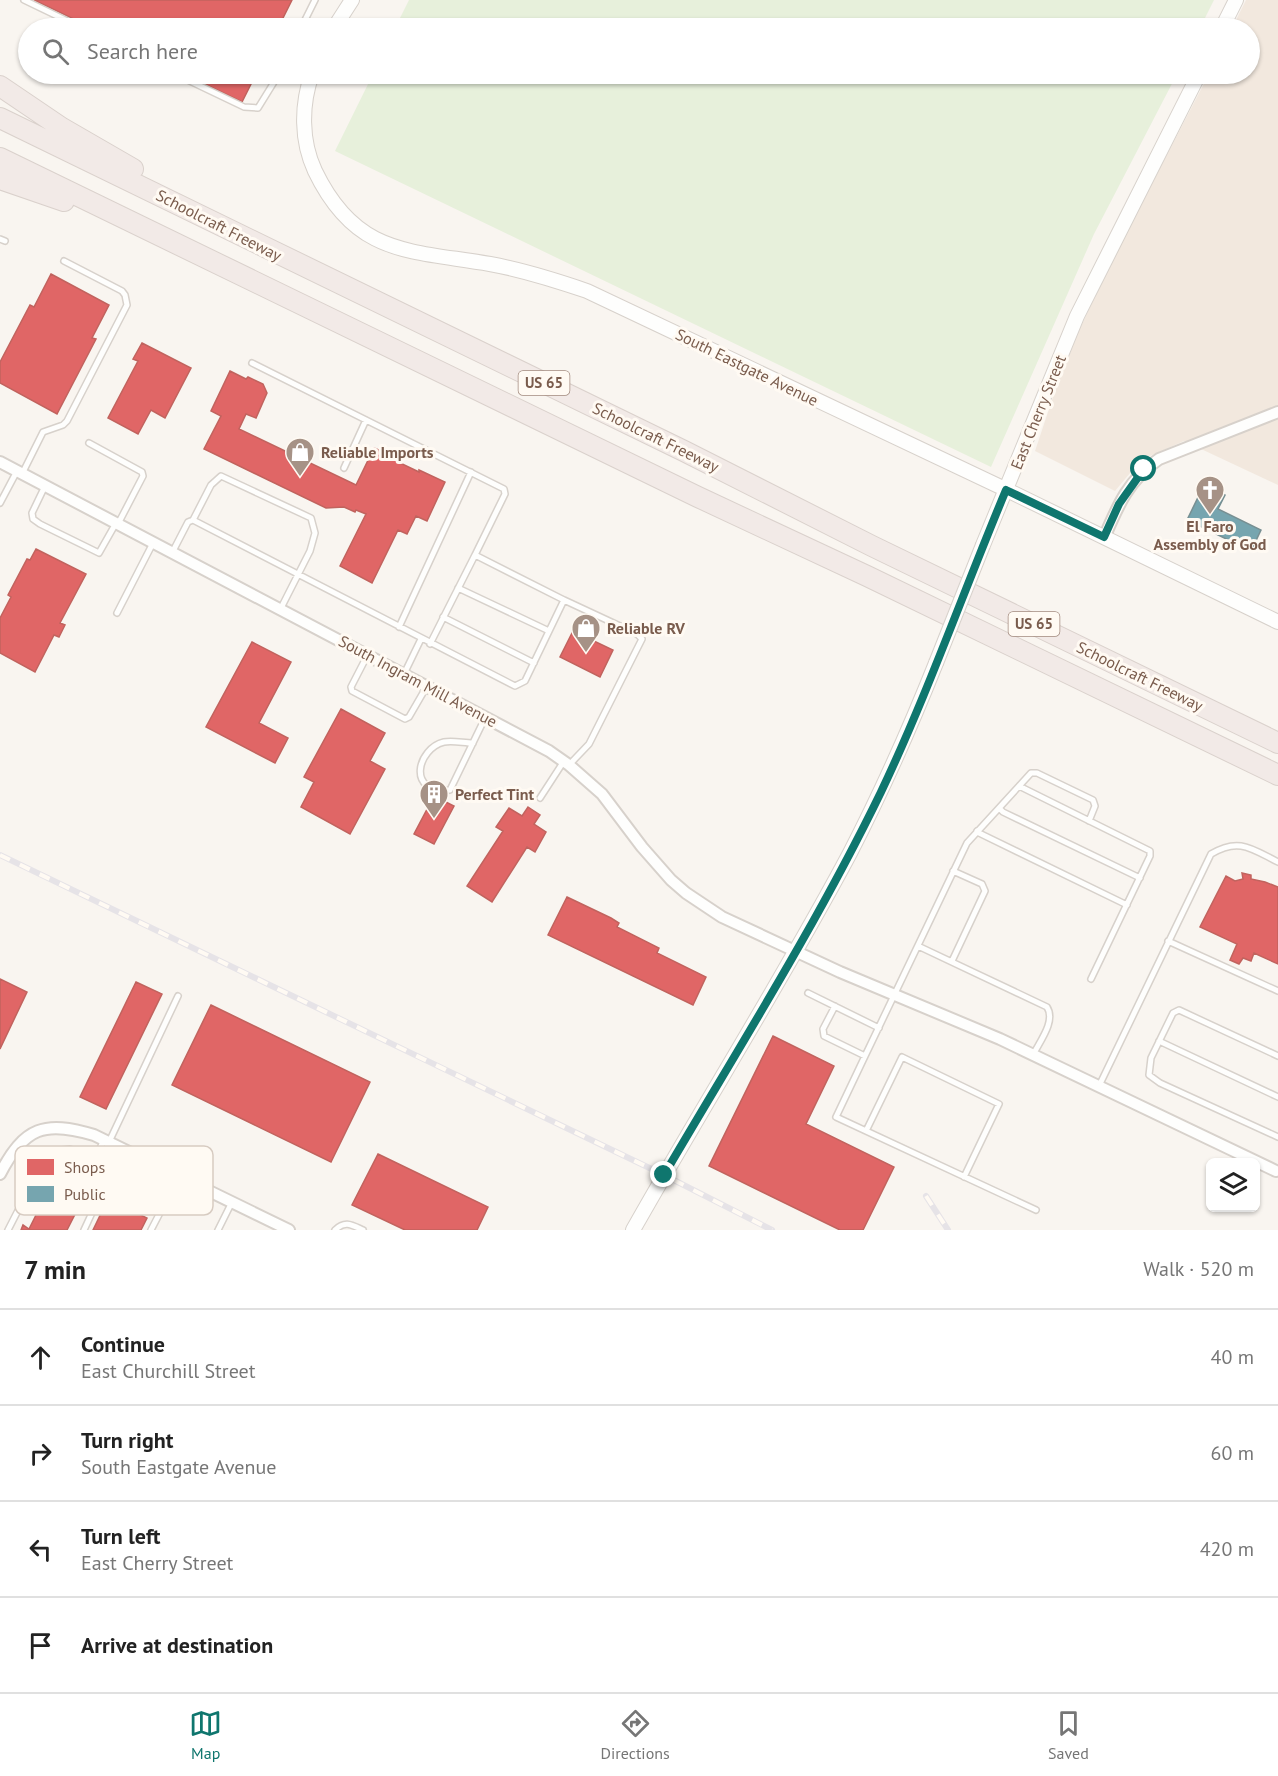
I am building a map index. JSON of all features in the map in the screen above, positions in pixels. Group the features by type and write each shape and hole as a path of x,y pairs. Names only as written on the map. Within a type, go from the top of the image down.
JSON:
{"highway":[{"path":"0,86 96,148 261,235 298,265"},
{"name":"Schoolcraft Freeway","path":"0,118 1278,743"},
{"name":"Schoolcraft Freeway","path":"0,158 698,497 888,586 1278,775"},
{"path":"0,179 65,201 262,285"}],"street":[{"path":"340,18 352,0"},
{"path":"1227,18 1236,0"},
{"name":"South Eastgate Avenue","path":"309,84 303,122 310,160 327,195 349,220 371,237 396,249 526,271 587,291 1278,622"},
{"name":"East Cherry Street","path":"633,1230 795,950 880,793 909,730 1077,316 1194,84"},
{"path":"1104,537 1119,504 1144,469 1159,459 1278,412"},
{"name":"South Ingram Mill Avenue","path":"0,462 521,735 567,763 602,794 657,866 686,894 722,917 1033,1055 1277,1169"},
{"path":"18,1146 25,1138 43,1128 69,1127 117,1146"},
{"path":"0,1174 15,1149"},
{"path":"213,1193 289,1230"}],"lane":[{"path":"24,0 61,18"},
{"path":"306,18 315,0"},
{"path":"196,84 244,107 258,108 273,84"},
{"path":"0,503 43,432 68,421 127,305 122,291 64,261"},
{"path":"252,363 504,489 505,494 430,644"},
{"path":"344,468 366,420"},
{"path":"45,486 32,513 33,519 99,553 143,476 142,472 89,443"},
{"path":"399,627 471,472"},
{"path":"172,553 211,485 221,476 311,518 315,533 310,551 280,610"},
{"path":"190,521 515,686 525,681 564,600"},
{"path":"117,613 153,543"},
{"path":"475,555 637,634 642,639 589,744 567,763 540,798"},
{"path":"458,588 549,631"},
{"path":"443,617 534,663"},
{"path":"404,674 421,639"},
{"path":"368,655 351,687 352,691 405,719 409,717 427,686"},
{"path":"472,743 445,741 434,747 421,767 419,775 422,781 428,787 441,790 450,789 485,717"},
{"path":"1036,1210 836,1117 953,871 967,843 977,831 1034,772 1093,800 1096,804 1089,821"},
{"path":"1019,786 1150,851 1140,878 1091,979"},
{"path":"999,808 1003,812 1140,878"},
{"path":"977,831 1127,905"},
{"path":"1100,1086 1211,854 1224,846 1236,845 1249,848 1278,862"},
{"path":"952,962 985,891 982,884 953,871"},
{"path":"1168,941 1278,991"},
{"path":"918,946 1047,1006 1050,1010 1050,1019 1033,1055"},
{"path":"808,993 879,1028"},
{"path":"103,1146 178,996"},
{"path":"835,1006 823,1029 824,1035 865,1056"},
{"path":"1278,1056 1179,1010 1173,1013 1159,1041 1149,1075 1160,1083 1278,1137"},
{"path":"1159,1041 1278,1097"},
{"path":"866,1131 902,1057 999,1104 964,1177"},
{"path":"218,1230 232,1202"},
{"path":"8,1230 16,1215"},
{"path":"84,1230 91,1215"},
{"path":"151,1230 159,1215"},
{"path":"335,1230 342,1224 348,1223 363,1230"}],"shaded area":[{"path":"1246,0 1278,0 1278,485 1184,441 1141,460 1115,491 1035,451 1078,333 1107,270 1204,84 1260,84 1260,18 1237,18"}],"green space":[{"path":"409,0 1214,0 1205,18 400,18"},
{"path":"368,84 1172,84 1094,234 991,467 335,151"}],"building: Shops":[{"path":"34,0 292,0 283,18 71,18"},
{"path":"205,84 251,84 242,102"},
{"path":"51,274 109,305 92,338 96,339 57,414 0,383 0,362 30,305 34,307"},
{"path":"142,343 191,368 165,418 151,410 138,434 108,418 138,361 133,359"},
{"name":"Reliable Imports","path":"230,371 263,384 267,393 256,418 246,414 239,429 356,485 374,448 400,459 398,462 445,482 427,521 416,516 407,534 398,530 372,583 340,566 366,514 344,507 326,508 204,449 221,416 211,411"},
{"path":"36,549 86,574 60,623 65,625 59,637 54,635 35,672 0,653 0,618 11,597 8,595 27,559 30,560"},
{"name":"Reliable RV","path":"573,631 613,650 600,677 560,657"},
{"path":"252,642 291,662 259,723 288,738 275,763 206,727"},
{"path":"341,709 385,733 370,761 385,769 350,834 301,807 314,782 304,777"},
{"name":"Perfect Tint","path":"434,796 454,806 434,844 414,834"},
{"path":"528,807 540,815 534,824 546,832 535,852 527,847 492,902 467,886 503,831 496,827 509,808 522,816"},
{"path":"1242,873 1251,875 1251,879 1278,887 1278,964 1254,953 1251,961 1243,958 1239,964 1230,960 1237,944 1200,927 1226,876 1235,881 1243,879"},
{"path":"567,897 611,918 619,923 617,927 659,948 657,953 706,977 693,1005 548,935"},
{"path":"0,979 27,992 0,1049"},
{"path":"136,982 162,994 106,1109 80,1097"},
{"path":"211,1005 370,1082 331,1162 172,1085"},
{"path":"773,1036 834,1066 806,1124 894,1167 863,1230 840,1230 709,1166"},
{"path":"378,1154 488,1207 477,1230 405,1230 352,1205"},
{"path":"36,1215 75,1215 67,1230 21,1230 23,1225 29,1229"},
{"path":"100,1215 141,1215 147,1218 141,1230 93,1230"}],"building: Public":[{"name":"El Faro Assembly of God","path":"1204,485 1225,495 1218,509 1261,530 1251,551 1187,520"}],"railway":[{"path":"0,855 664,1175 772,1230"},
{"path":"926,1196 948,1230"}],"place":[{"name":"Reliable Imports","path":"300,478"},
{"name":"El Faro Assembly of God","path":"1210,516"},
{"name":"Reliable RV","path":"586,654"},
{"name":"Perfect Tint","path":"434,820"}],"route":[{"path":"664,1175 795,950 880,793 909,730 1006,490 1104,537 1119,504 1144,469"}]}
